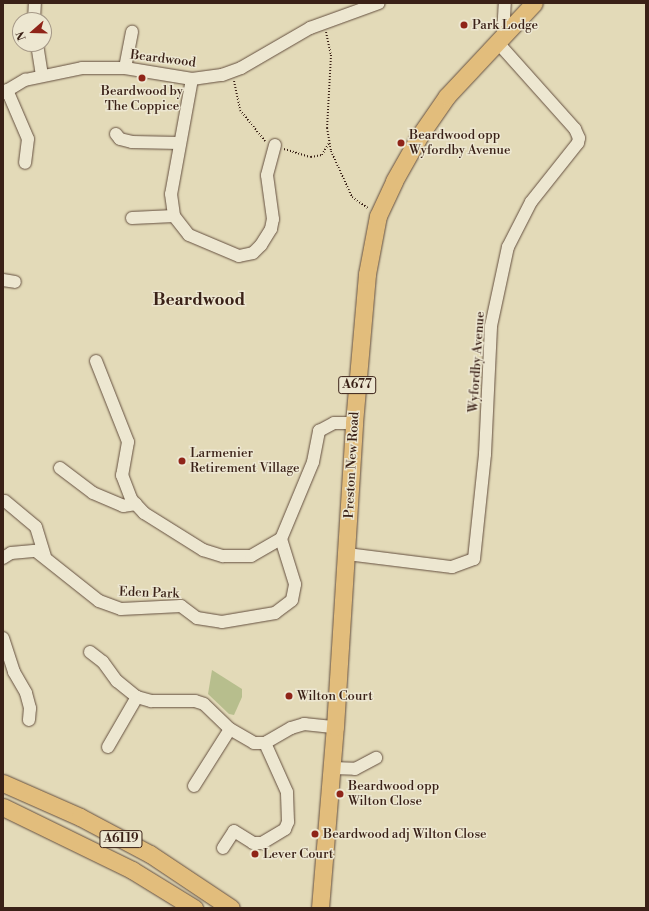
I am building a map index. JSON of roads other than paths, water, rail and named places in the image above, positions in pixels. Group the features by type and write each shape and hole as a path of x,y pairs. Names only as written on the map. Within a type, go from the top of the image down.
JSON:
{"highway":[{"name":"Preston New Road","path":"321,900 347,554 354,423 367,274 378,216 394,181 420,135 447,96 501,40 533,3"},
{"name":"A6119","path":"3,783 80,818 150,854 231,908"},
{"name":"A6119","path":"3,807 132,870 194,908"},
{"path":"311,908 321,900"}],"street":[{"name":"Beardwood","path":"5,91 25,80 42,74 82,68 125,68 192,79 232,71 322,23 380,3"},
{"path":"501,40 505,3"},
{"path":"125,68 132,32"},
{"name":"Wyfordby Avenue","path":"347,554 452,567 474,559 485,454 491,326 508,247 531,202 578,143 579,138 572,126 501,40"},
{"path":"38,52 42,74"},
{"path":"192,79 179,143 171,194 174,216 189,235 239,256 253,253 261,245 271,229 273,219 267,175 275,145"},
{"path":"5,91 28,139 25,164"},
{"path":"116,134 120,139 132,142 179,143"},
{"path":"132,218 174,216"},
{"path":"96,362 128,442 122,475 131,499 144,513 173,533 203,550 223,556 250,556 281,539 313,462 319,431 334,423 354,423"},
{"path":"60,468 94,493 123,506 136,504"},
{"path":"5,501 36,527 45,556"},
{"name":"Eden Park","path":"3,558 11,553 26,550 36,551 45,556 99,601 121,609 181,606 198,618 222,622 275,613 292,600 295,584 281,539"},
{"path":"3,638 14,672 26,693 30,708 29,720"},
{"path":"90,652 103,662 117,681 137,697 151,702 195,701 204,704 230,729 254,743 265,743 290,728 304,724 335,727"},
{"path":"108,747 137,697"},
{"path":"194,786 230,729"},
{"path":"223,848 234,831 253,843 262,843 285,829 288,822 287,792 265,743"},
{"path":"332,768 355,770 376,758"}],"place":[{"name":"Park Lodge","path":"464,25"},
{"name":"Beardwood by The Coppice","path":"142,78"},
{"name":"Beardwood opp Wyfordby Avenue","path":"401,143"},
{"name":"Larmenier Retirement Village","path":"182,461"},
{"name":"Wilton Court","path":"289,696"},
{"name":"Beardwood opp Wilton Close","path":"340,794"},
{"name":"Beardwood adj Wilton Close","path":"315,834"},
{"name":"Lever Court","path":"255,854"}],"district":[{"name":"Beardwood","path":"199,301"}]}
